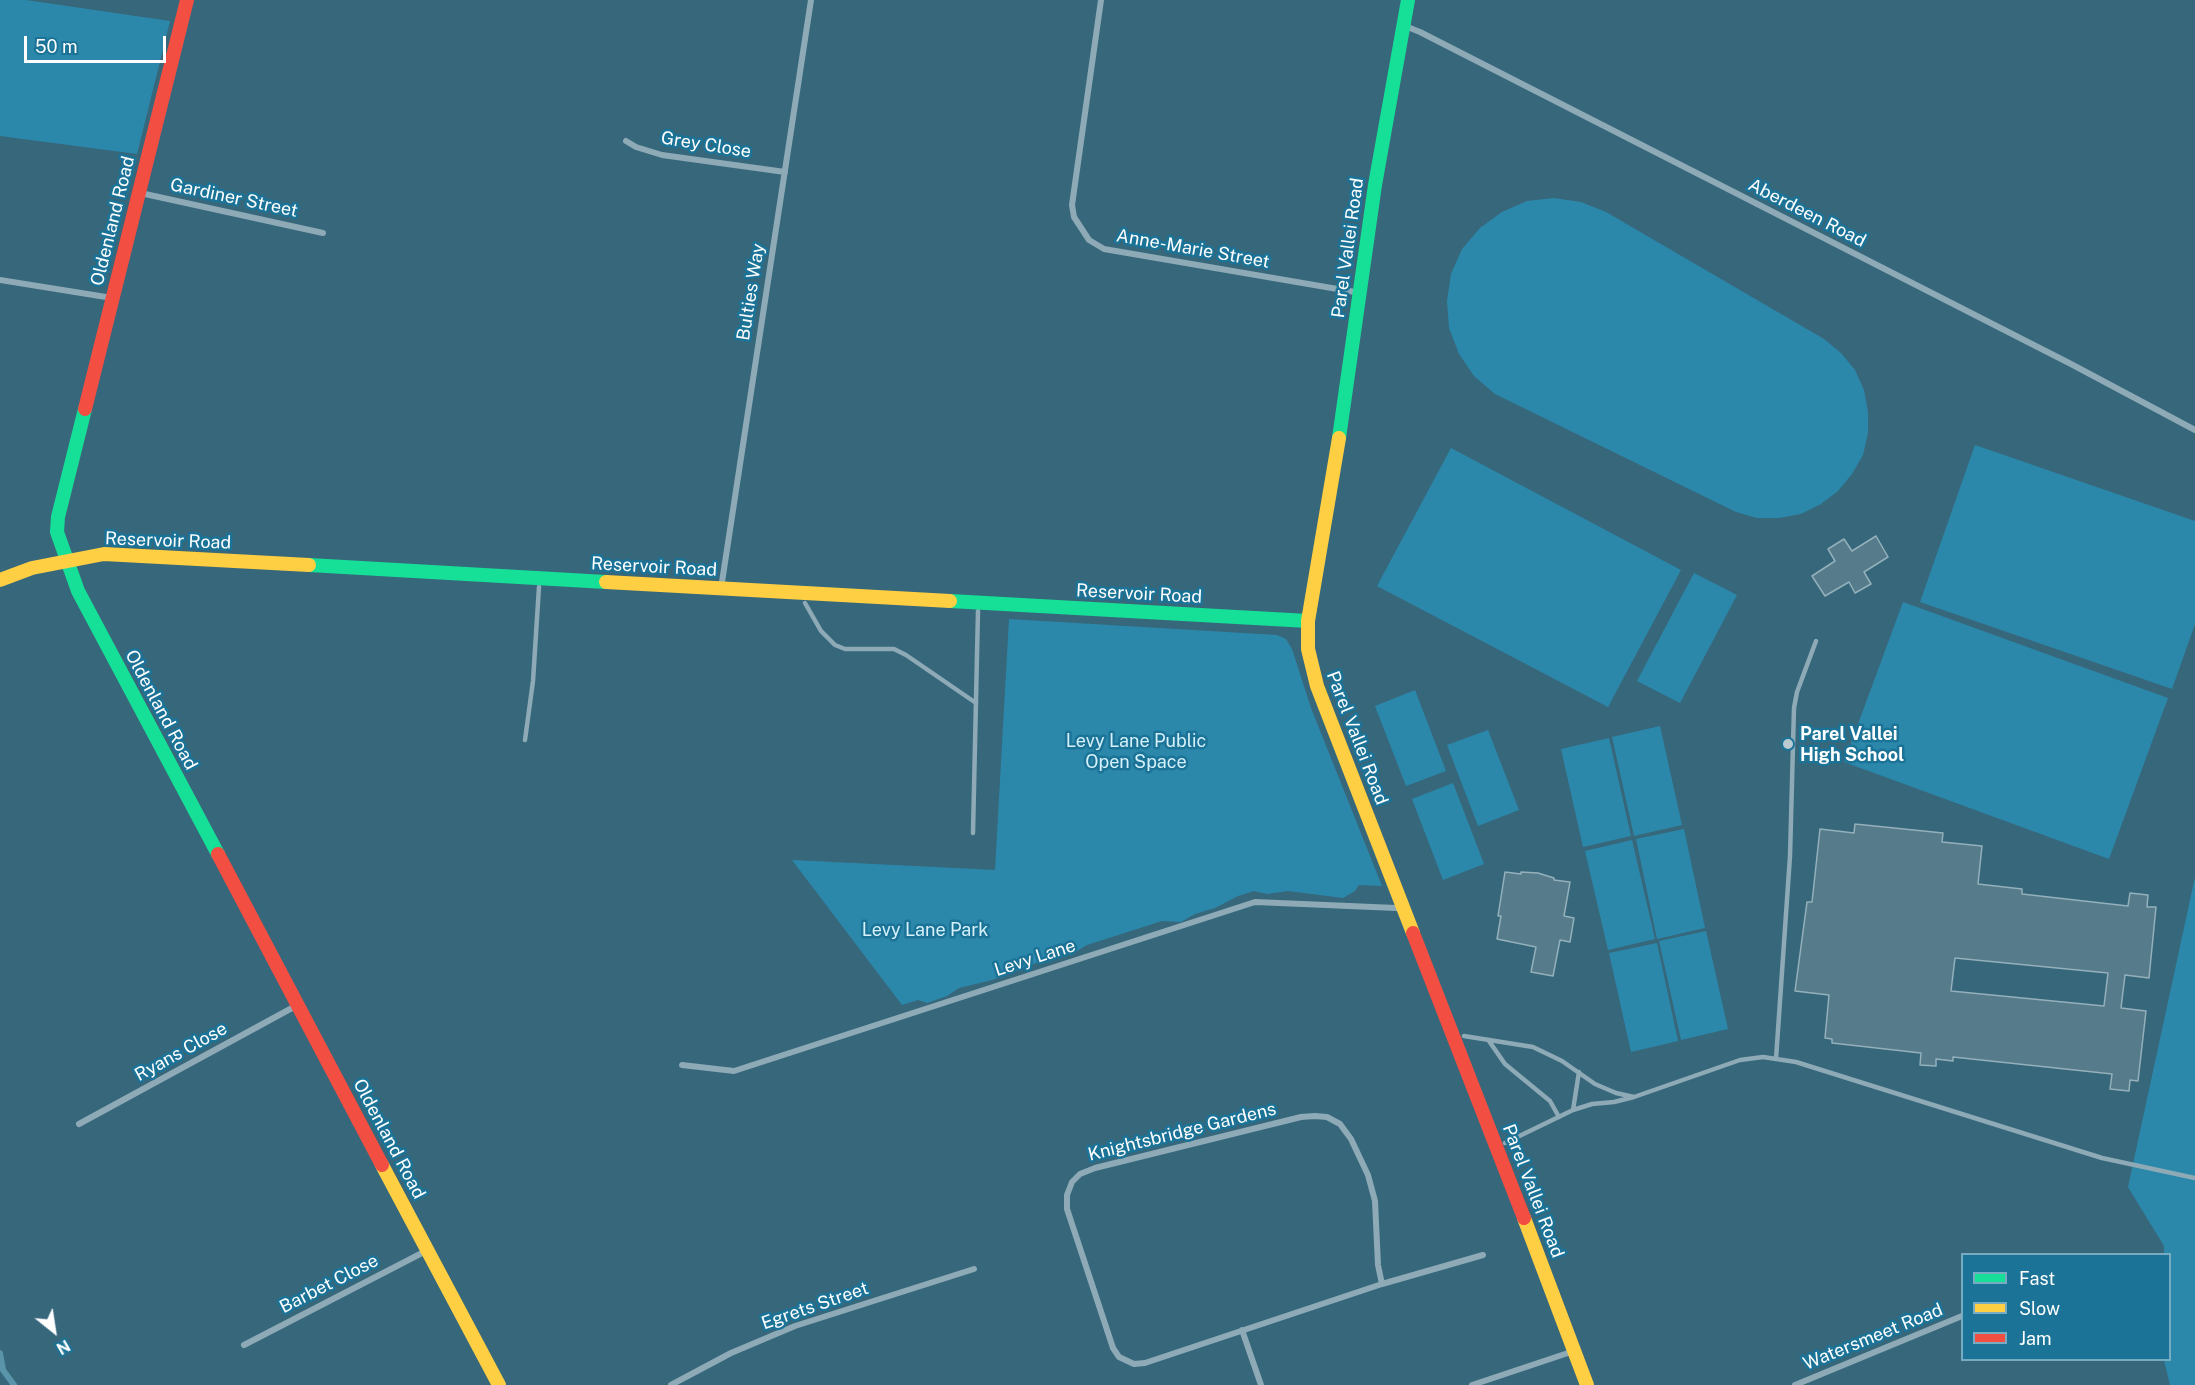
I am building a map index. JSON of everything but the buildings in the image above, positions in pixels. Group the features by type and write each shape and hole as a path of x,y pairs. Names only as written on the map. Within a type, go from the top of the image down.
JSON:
{"street":[{"name":"Oldenland Road","path":"187,0 58,517 57,532 78,591 499,1385"},
{"name":"Bulties Way","path":"721,589 811,0"},
{"name":"Anne-Marie Street","path":"1101,0 1072,205 1074,217 1089,240 1104,249 1359,293"},
{"name":"Parel Vallei Road","path":"1408,0 1374,185 1336,460 1308,621 1308,649 1317,686 1587,1385"},
{"name":"Aberdeen Road","path":"1404,26 1420,32 2071,364 2195,430"},
{"name":"Grey Close","path":"626,141 636,147 662,154 785,172"},
{"name":"Gardiner Street","path":"139,193 323,232"},
{"path":"0,280 112,298"},
{"name":"Reservoir Road","path":"0,580 32,568 104,554 1308,621"},
{"name":"Levy Lane","path":"682,1065 734,1071 1255,902 1403,909"},
{"name":"Ryans Close","path":"79,1124 298,1005"},
{"name":"Knightsbridge Gardens","path":"1382,1284 1378,1265 1375,1201 1368,1174 1344,1129 1327,1117 1301,1117 1095,1168 1080,1174 1072,1182 1067,1195 1067,1209 1113,1348 1119,1357 1134,1364 1145,1363 1382,1284 1483,1255"},
{"name":"Barbet Close","path":"244,1345 428,1250"},
{"name":"Egrets Street","path":"671,1385 731,1353 795,1326 974,1269"},
{"name":"Watersmeet Road","path":"1795,1385 1961,1316"},
{"path":"1242,1330 1261,1385"},
{"path":"1472,1385 1575,1351"}],"lane":[{"path":"525,740 540,579"},
{"path":"800,592 814,622 835,645 845,649 894,650 913,660 975,703"},
{"path":"973,833 978,603"},
{"path":"1776,1059 1790,856 1795,702 1816,641"},
{"path":"1452,1034 1533,1047 1555,1057 1605,1089 1634,1097"},
{"path":"1490,1041 1505,1064 1550,1101 1559,1117"},
{"path":"1496,1147 1573,1110 1592,1104 1634,1097 1740,1060 1776,1059 1796,1062 2102,1158 2195,1178"},
{"path":"1573,1110 1579,1072"}],"green space":[{"path":"0,0 26,0 170,21 137,154 0,136"},
{"path":"1554,198 1581,202 1606,212 1824,339 1841,353 1855,370 1864,390 1868,412 1868,433 1863,455 1852,474 1838,491 1821,504 1801,514 1779,518 1757,518 1736,512 1495,394 1474,376 1459,354 1449,328 1447,301 1451,274 1462,249 1480,228 1502,212 1527,201"},
{"path":"1975,445 2195,521 2195,624 2172,689 1920,602"},
{"path":"1451,448 1681,570 1608,707 1377,586"},
{"path":"1694,573 1737,595 1680,703 1637,681"},
{"path":"1903,602 2168,698 2109,859 1844,762"},
{"name":"Levy Lane Public Open Space","path":"1009,619 1277,635 1286,639 1292,649 1311,708 1382,886 1359,885 1355,891 1343,898 1288,891 1267,894 1254,891 1195,914 1181,922 1162,921 1087,945 1072,954 1039,962 992,980 959,988 947,996 927,1003 918,1000 902,1005 792,860 995,870"},
{"path":"1415,690 1446,771 1406,786 1375,706"},
{"path":"1660,726 1682,825 1634,836 1612,737"},
{"path":"1488,730 1519,810 1478,826 1447,745"},
{"path":"1609,738 1631,836 1583,847 1561,749"},
{"path":"1453,783 1484,864 1443,880 1412,799"},
{"path":"1684,829 1705,928 1657,939 1636,839"},
{"path":"1632,840 1655,939 1608,950 1585,851"},
{"path":"2195,877 2195,1385 2170,1385 2164,1361 2171,1361 2171,1253 2164,1253 2164,1246 2128,1187"},
{"path":"1706,931 1728,1029 1681,1040 1659,941"},
{"path":"1657,943 1678,1041 1631,1052 1609,953"}],"waterway":[{"path":"0,1353 3,1370 14,1385"}],"traffic: fast":[{"path":"1339,438 1375,185 1408,0"},
{"path":"85,409 58,517 57,532 78,591 218,854"},
{"path":"309,565 606,582"},
{"path":"950,601 1308,621"}],"traffic: slow":[{"path":"1339,438 1308,621 1308,649 1317,686 1413,933"},
{"path":"0,580 32,568 104,554 309,565"},
{"path":"606,582 950,601"},
{"path":"382,1165 499,1385"},
{"path":"1524,1218 1587,1385"}],"traffic: jam":[{"path":"85,409 187,0"},
{"path":"218,854 382,1165"},
{"path":"1413,933 1524,1218"}],"place":[{"name":"Parel Vallei High School","path":"1788,744"}],"park label":[{"name":"Levy Lane Park","path":"925,930"}]}
